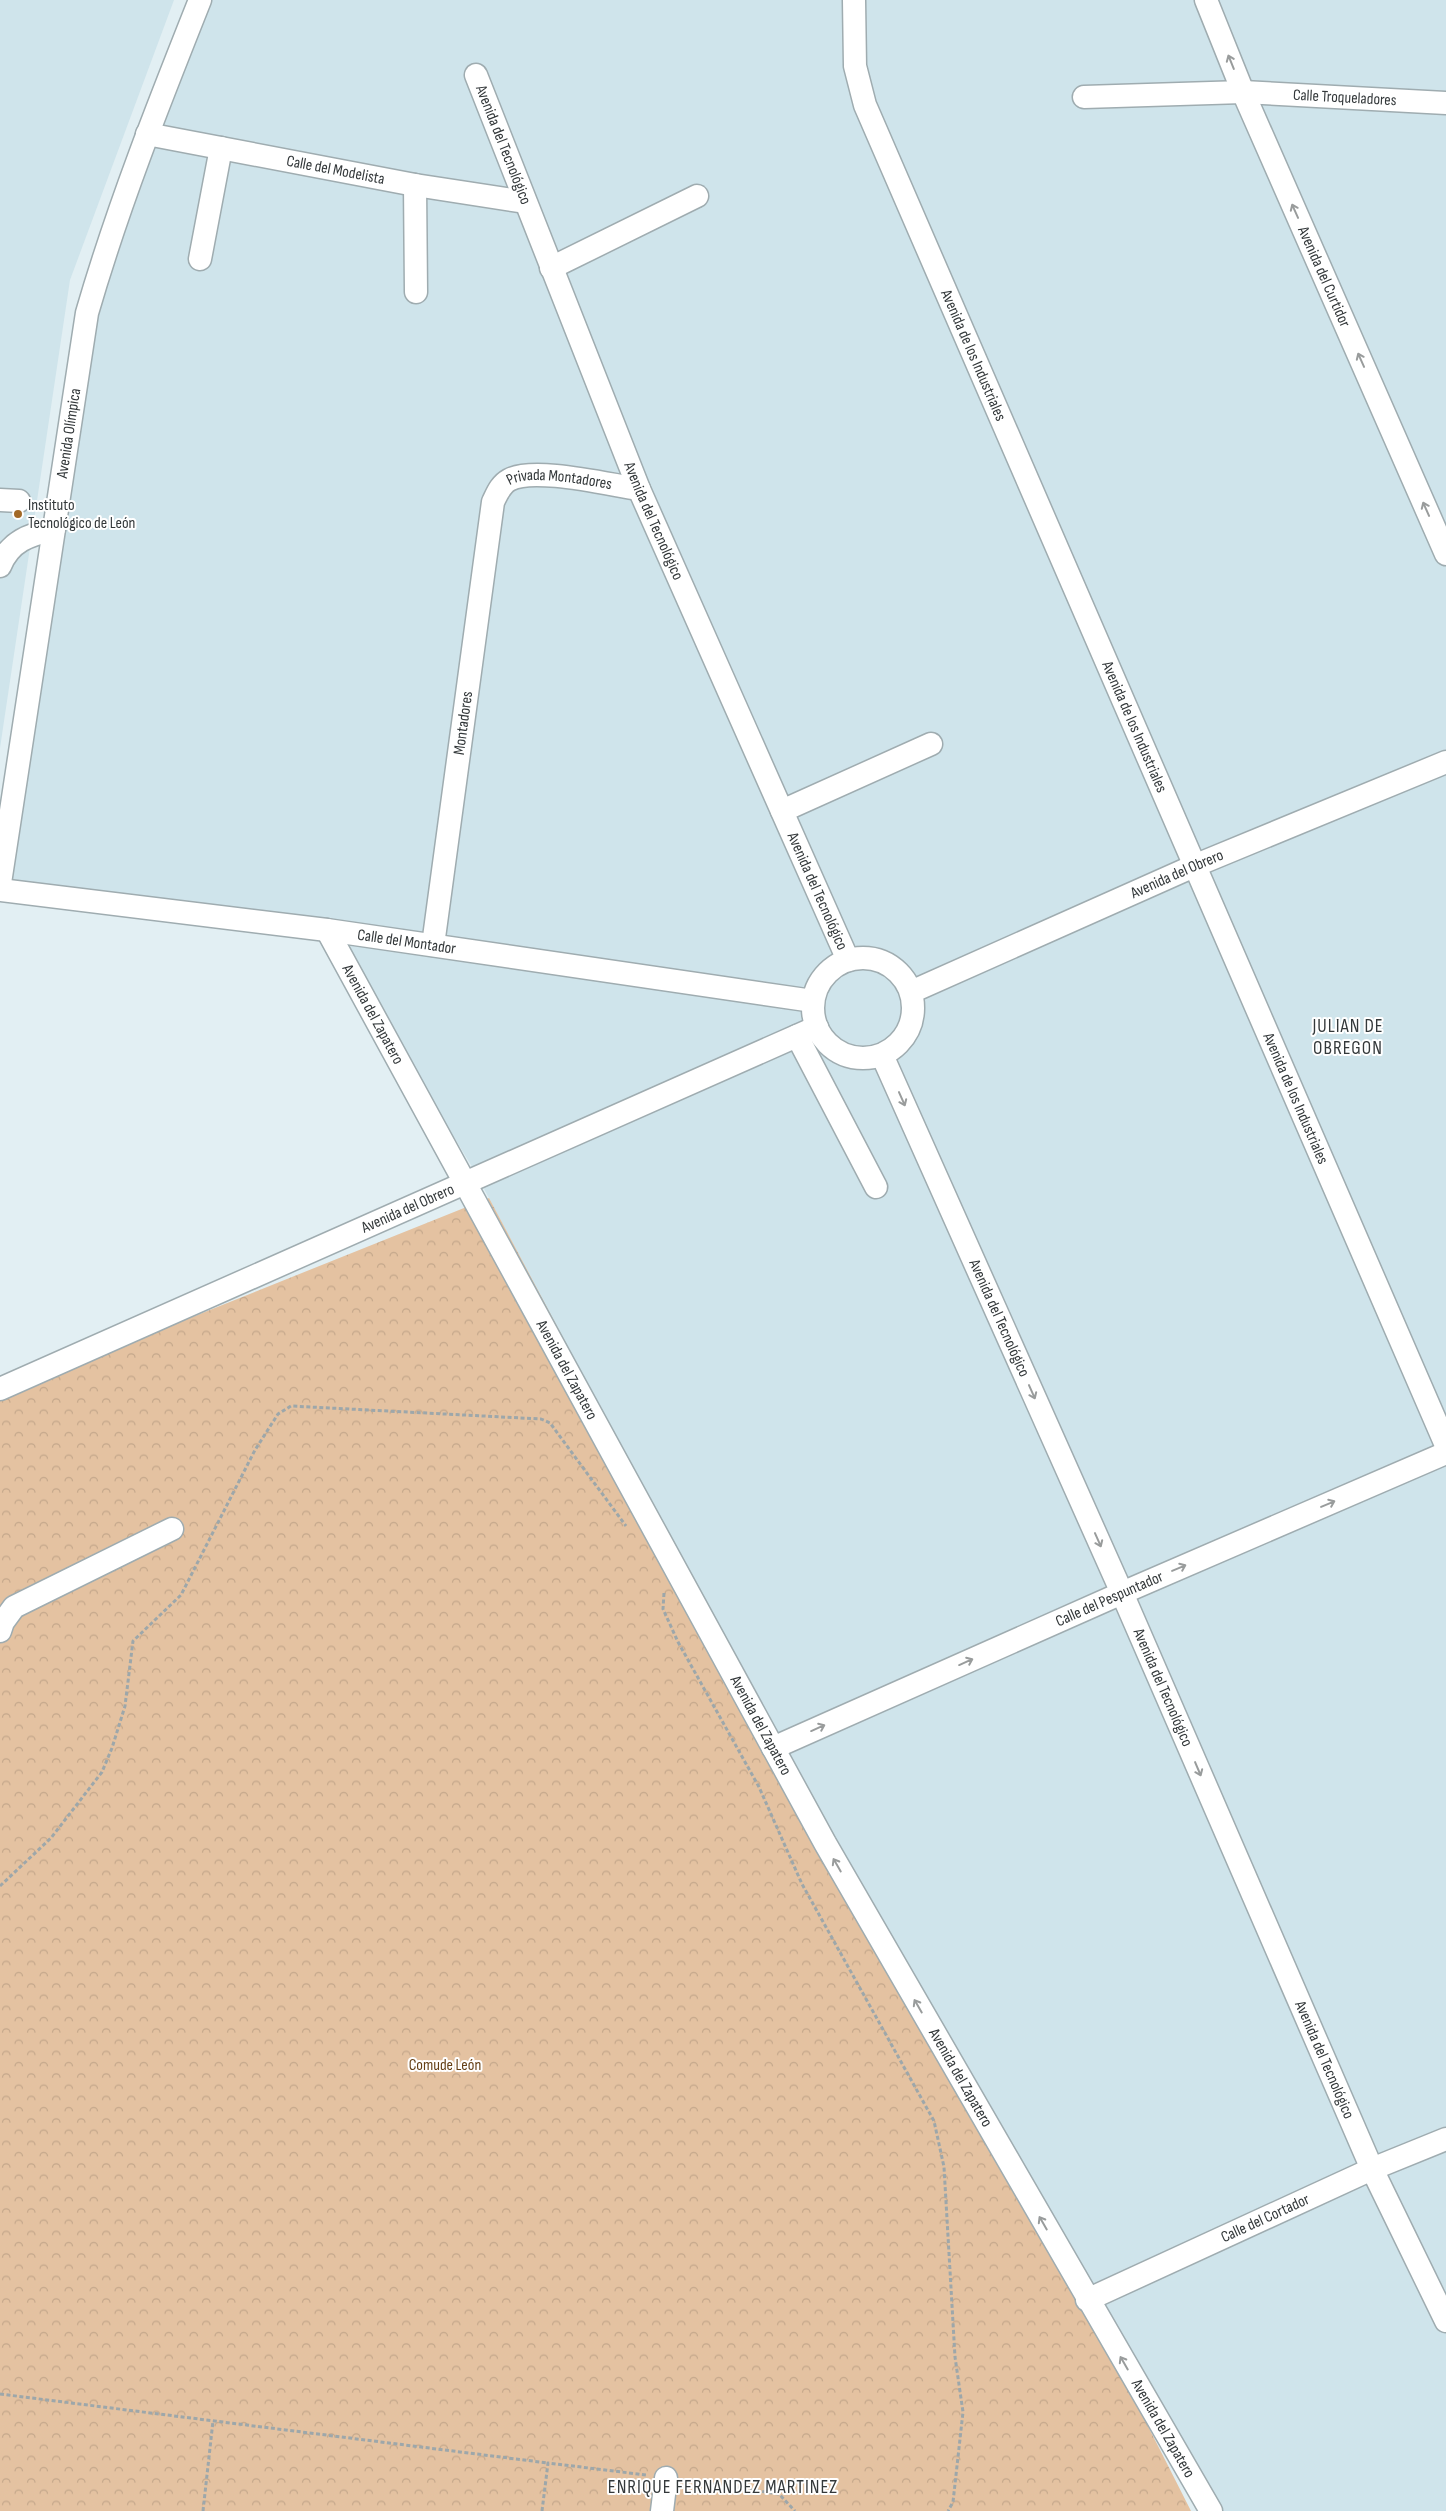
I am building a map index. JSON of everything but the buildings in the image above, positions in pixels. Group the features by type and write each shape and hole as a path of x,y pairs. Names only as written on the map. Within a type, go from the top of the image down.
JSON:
{"street":[{"name":"Avenida Olímpica","path":"0,883 87,313 100,268 147,134 200,0"},
{"name":"Avenida de los Industriales","path":"854,0 855,66 865,105 1446,1445"},
{"name":"Avenida del Curtidor","path":"1206,0 1243,92 1446,554"},
{"name":"Avenida del Tecnológico","path":"476,75 639,489 848,960"},
{"name":"Calle Troqueladores","path":"1084,97 1243,92 1446,103"},
{"name":"Calle del Modelista","path":"147,134 415,185 525,202"},
{"path":"200,259 221,148"},
{"path":"415,185 416,292"},
{"path":"551,268 697,196"},
{"name":"Privada Montadores","path":"493,502 500,487 509,480 522,475 542,474 639,489"},
{"name":"Montadores","path":"432,945 493,502"},
{"path":"0,566 5,554 16,542 31,535 54,529"},
{"path":"782,811 931,744"},
{"name":"Avenida del Obrero","path":"910,992 1194,866 1446,762"},
{"name":"Calle del Montador","path":"0,890 327,930 813,1001"},
{"name":"Avenida del Zapatero","path":"327,930 825,1843 1087,2300 1211,2511"},
{"path":"807,1032 825,1041 837,1051 852,1057 867,1058 882,1054 895,1047 908,1029 913,1007 910,992 904,978 892,967 879,960 864,957 848,960 832,968 819,983 813,1001 807,1032 876,1187"},
{"name":"Avenida del Obrero","path":"0,1388 807,1032"},
{"name":"Avenida del Tecnológico","path":"882,1054 1122,1593 1372,2169 1446,2320"},
{"name":"Calle del Pespuntador","path":"773,1748 1122,1593 1446,1454"},
{"path":"0,1631 3,1622 14,1607 172,1529"},
{"name":"Calle del Cortador","path":"1087,2300 1372,2169 1446,2139"},
{"path":"662,2511 666,2478"}],"path":[{"path":"0,1886 50,1838 102,1772 112,1748 125,1706 133,1641 181,1595 256,1450 278,1414 291,1406 541,1419 550,1423 629,1530"},
{"path":"664,1589 663,1608 678,1642 759,1788 802,1884 934,2121 944,2167 954,2357 963,2412 953,2502 948,2511"},
{"path":"0,2394 548,2463"},
{"path":"203,2511 213,2421"}],"shaded area":[{"name":"Instituto Tecnológico de León","path":"0,0 174,0 70,280 0,748"},
{"path":"211,0 1446,0 1446,2511 1213,2511 889,1952 474,1170 324,923 8,880 94,290"}],"green space":[{"name":"Comude León","path":"489,1198 889,1952 1084,2300 1191,2511 0,2511 0,1394"}],"place":[{"name":"Instituto Tecnológico de León","path":"18,514"}],"district":[{"name":"JULIAN DE OBREGON","path":"1348,1037"},
{"name":"ENRIQUE FERNANDEZ MARTINEZ","path":"723,2487"}]}
